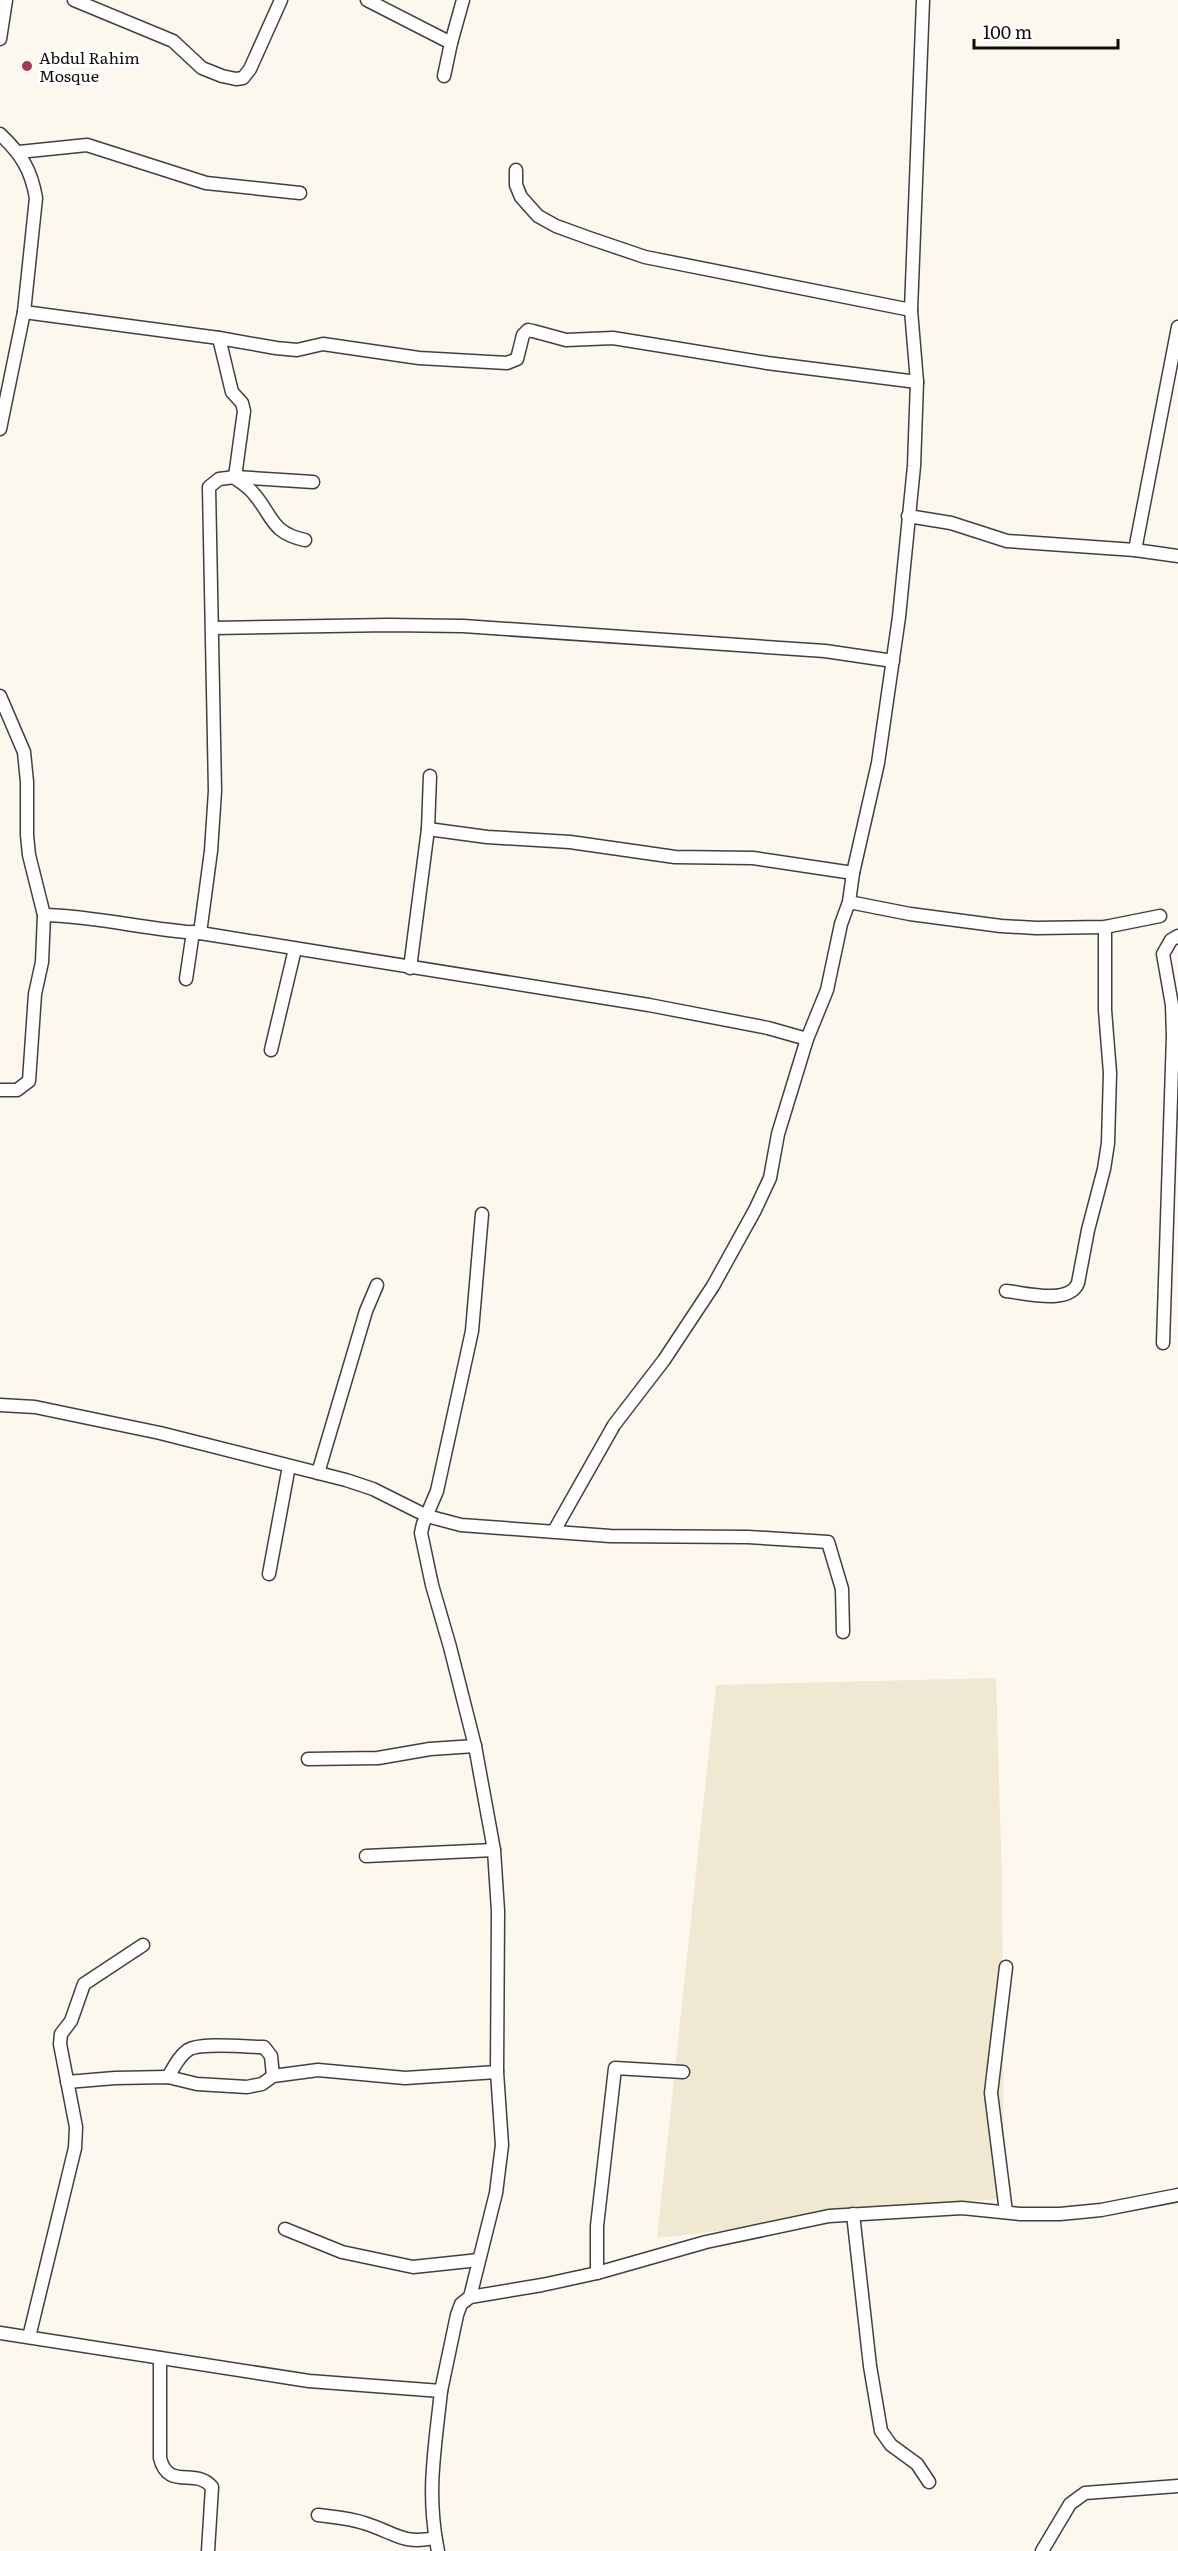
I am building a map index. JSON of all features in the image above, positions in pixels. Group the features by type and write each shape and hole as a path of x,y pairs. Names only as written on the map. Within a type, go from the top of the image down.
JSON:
{"street":[{"path":"0,39 6,0"},
{"path":"74,0 173,41 202,68 236,80 243,78 250,69 280,0"},
{"path":"367,0 451,43"},
{"path":"444,76 463,0"},
{"path":"554,1531 614,1425 664,1360 713,1286 755,1210 770,1178 778,1134 807,1039 827,990 841,924 849,902 853,873 878,763 893,661 917,414 917,382 911,310 923,0"},
{"path":"0,134 19,152 33,182 36,198 24,312 0,429"},
{"path":"19,152 87,145 206,183 300,193"},
{"path":"516,170 516,185 521,197 538,216 556,226 589,238 645,257 911,310"},
{"path":"24,312 297,350 323,344 419,358 507,363 517,359 523,335 528,330 566,340 613,338 767,363 917,382"},
{"path":"1135,550 1178,327"},
{"path":"219,338 232,392 242,403 244,411 234,477"},
{"path":"234,477 255,494 274,526 285,534 305,540"},
{"path":"186,979 211,851 215,791 209,487 219,479 234,477 313,482"},
{"path":"908,516 951,523 1007,541 1135,550 1178,556"},
{"path":"213,628 464,626 825,651 893,661"},
{"path":"0,696 24,753 28,845 44,915 42,962 35,994 29,1081 17,1090 0,1090"},
{"path":"410,968 428,829 430,776"},
{"path":"428,829 487,837 570,842 675,857 753,858 853,873"},
{"path":"849,902 910,914 1001,926 1105,927 1160,916"},
{"path":"44,915 71,915 196,932 649,1005 807,1039"},
{"path":"1006,1291 1065,1296 1074,1291 1078,1283 1108,1143 1110,1073 1105,1010 1105,927"},
{"path":"1163,1343 1173,1036 1172,1005 1163,954 1171,940 1178,936"},
{"path":"271,1050 295,949"},
{"path":"470,2297 496,2193 502,2145 497,2072 498,1911 494,1850 475,1746 432,1585 421,1533 437,1491 472,1331 482,1214"},
{"path":"318,1473 366,1311 377,1285"},
{"path":"0,1405 34,1407 149,1431 346,1479 373,1489 427,1516 461,1525 610,1536 748,1537 828,1542 842,1589 843,1632"},
{"path":"269,1574 288,1466"},
{"path":"308,1759 378,1758 430,1749 475,1746"},
{"path":"366,1856 494,1850"},
{"path":"29,2337 75,2148 76,2127 60,2044 61,2034 71,2021 84,1984 143,1945"},
{"path":"1006,1967 991,2093 1006,2212"},
{"path":"168,2076 183,2054 191,2048 264,2047 271,2056 273,2076"},
{"path":"597,2273 597,2226 615,2068 683,2072"},
{"path":"67,2082 168,2076 197,2084 228,2087 261,2084 273,2076 318,2070 405,2078 497,2072"},
{"path":"318,2515 362,2522 406,2541 437,2545 430,2483 441,2391 460,2304 470,2297 542,2286 767,2227 853,2214 962,2208 1060,2214 1101,2210 1178,2195"},
{"path":"853,2214 870,2366 881,2431 891,2445 917,2464 929,2482"},
{"path":"285,2229 342,2252 413,2267 479,2260"},
{"path":"0,2333 309,2381 441,2391"},
{"path":"160,2358 162,2465 166,2472 175,2477 201,2479 207,2481 212,2487 208,2551"},
{"path":"1042,2551 1070,2504 1085,2493 1178,2486"}],"shaded area":[{"path":"996,1678 1002,1882 1004,2198 657,2238 716,1685"}],"place":[{"name":"Abdul Rahim Mosque","path":"27,66"}]}
